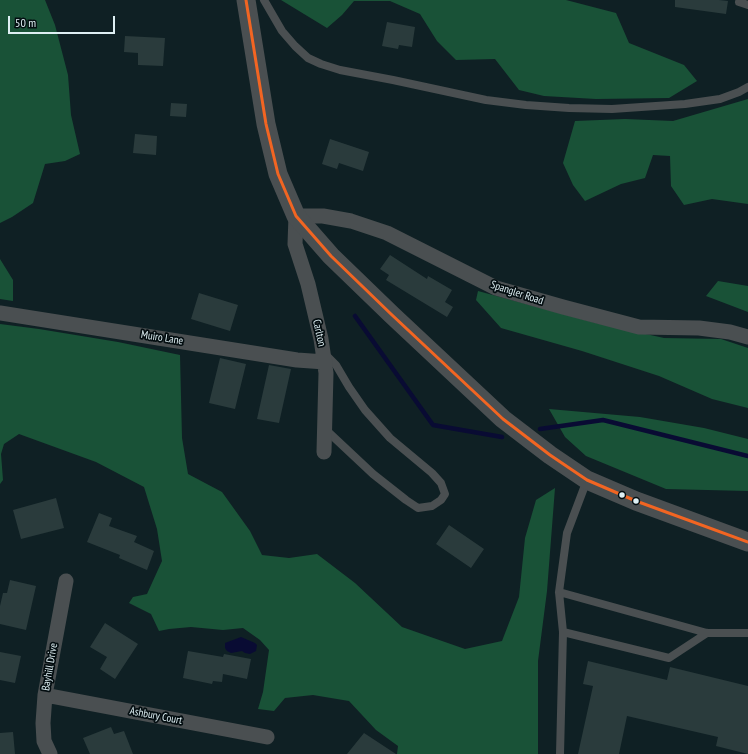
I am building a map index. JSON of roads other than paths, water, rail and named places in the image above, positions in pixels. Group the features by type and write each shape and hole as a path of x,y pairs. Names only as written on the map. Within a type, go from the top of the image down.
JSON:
{"street":[{"path":"246,0 266,124 278,174 296,216 331,256 503,419 550,455 587,480 636,501 748,542"},
{"name":"Spangler Road","path":"296,216 323,216 351,221 387,233 496,288 563,307 639,327 699,328 730,332 748,337"},
{"name":"Carlton","path":"296,216 295,244 308,284 321,339 326,373 324,452"},
{"name":"Muiro Lane","path":"0,313 297,360 324,357"},
{"name":"Bayhill Drive","path":"50,754 44,741 43,723 45,695 66,581"},
{"name":"Ashbury Court","path":"45,695 267,737"}],"lane":[{"path":"264,0 282,31 295,46 308,58 321,64 340,70 486,100 526,105 612,109 685,104 720,99 748,87"},
{"path":"739,2 748,5"},
{"path":"324,357 336,365 365,410 390,438 432,473 441,483 445,494 441,500 432,506 418,508 372,474 325,429"},
{"path":"560,754 563,632 559,592 567,533 587,480"},
{"path":"559,592 707,633 748,634"},
{"path":"563,632 669,658 707,633"}],"waterway":[{"path":"355,316 433,425 502,437"},
{"path":"540,429 603,420 748,456"}]}
